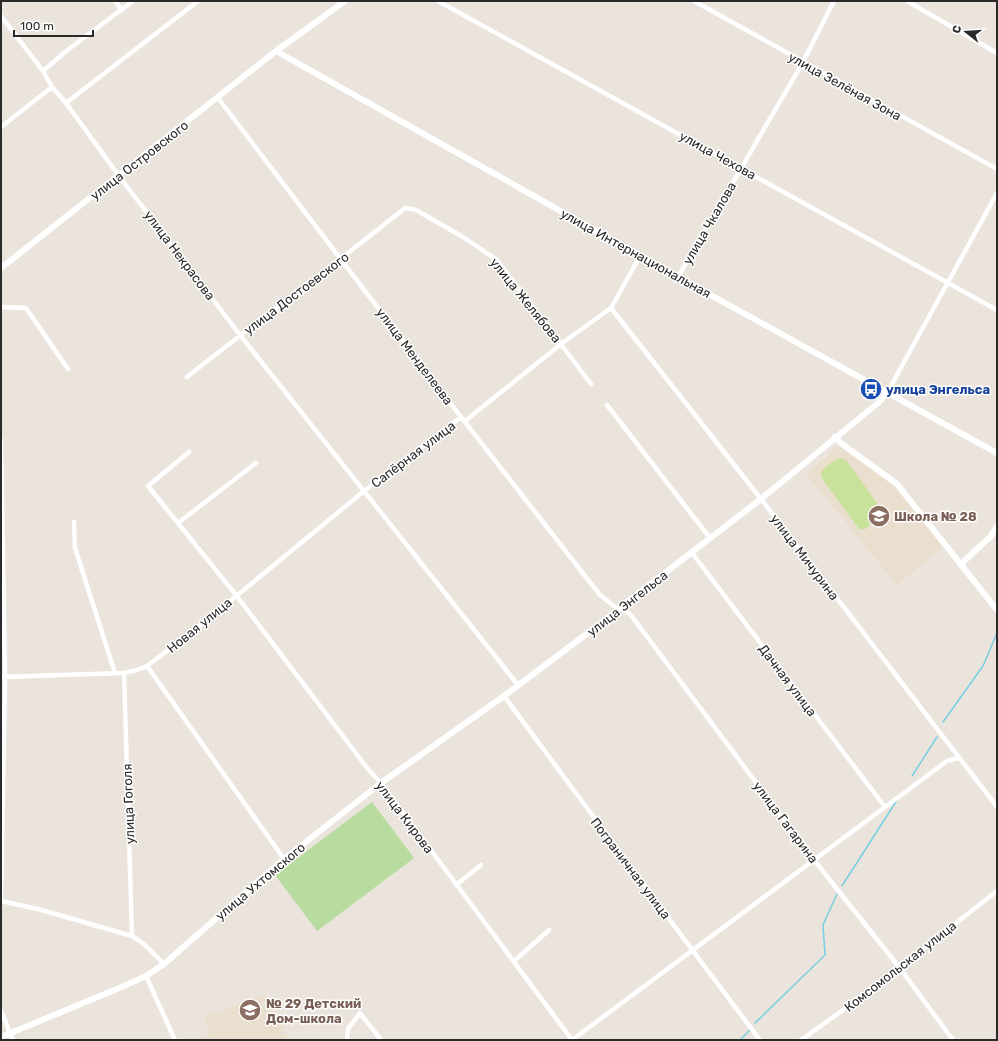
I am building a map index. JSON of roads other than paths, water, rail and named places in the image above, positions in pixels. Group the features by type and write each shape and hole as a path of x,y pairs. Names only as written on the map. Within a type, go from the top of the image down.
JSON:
{"main road":[{"name":"улица Островского","path":"1,268 276,51 345,1"},
{"name":"улица Интернациональная","path":"276,51 640,256 997,453"},
{"name":"улица Энгельса","path":"504,696 613,614 761,499 878,403 887,393"},
{"path":"835,437 842,444 897,484 997,610"},
{"path":"961,564 991,536 997,526"},
{"name":"улица Ухтомского","path":"1,1037 146,976 164,964 284,860 381,783 504,696"}],"street":[{"path":"115,1 122,10"},
{"path":"42,71 133,1"},
{"path":"66,103 198,1"},
{"name":"улица Чехова","path":"438,1 997,310"},
{"name":"улица Зелёная Зона","path":"694,1 997,169"},
{"name":"улица Чкалова","path":"678,277 802,62 834,1"},
{"path":"906,1 997,53"},
{"name":"улица Некрасова","path":"1,16 42,71 52,87 66,103 119,176 240,335 518,685"},
{"path":"1,127 52,87"},
{"name":"улица Менделеева","path":"218,98 463,419 600,595 618,609"},
{"name":"улица Энгельса","path":"887,393 997,193"},
{"name":"улица Достоевского","path":"187,377 240,335 341,260 405,208"},
{"name":"улица Желябова","path":"405,208 416,210 463,237 497,260 591,384"},
{"name":"Сапёрная улица","path":"364,491 611,308 640,256"},
{"path":"1,307 26,308 68,368"},
{"name":"улица Мичурина","path":"611,308 761,499 997,807"},
{"path":"607,405 710,538"},
{"path":"1,440 3,677 1,900 132,936 144,944 164,964"},
{"name":"улица Кирова","path":"189,452 148,486 236,595 368,769 381,783 572,1040"},
{"path":"178,523 256,463"},
{"name":"Новая улица","path":"3,677 124,673 147,666 206,621 364,491"},
{"path":"74,522 75,548 115,673"},
{"name":"Дачная улица","path":"692,553 885,807"},
{"name":"улица Гагарина","path":"618,609 622,608 630,614 814,860 899,966 953,1040"},
{"path":"147,666 284,860"},
{"name":"улица Гоголя","path":"124,673 132,936"},
{"name":"Пограничная улица","path":"504,696 760,1040"},
{"path":"572,1040 947,761 958,758"},
{"path":"456,885 481,865"},
{"name":"Комсомольская улица","path":"801,1040 864,995 899,966 997,891"},
{"path":"514,961 549,930"},
{"path":"146,976 175,1040"},
{"path":"1,1011 13,1040"},
{"path":"347,1040 348,1028 360,1013 381,1040"}],"waterway":[{"path":"943,722 983,666 997,633"},
{"path":"912,776 937,737"},
{"path":"842,886 897,800"},
{"path":"755,1023 825,955 823,925 837,894"},
{"path":"740,1040 750,1030"}],"place":[{"name":"улица Энгельса","path":"871,389"},
{"name":"Школа № 28","path":"879,516"},
{"name":"№ 29 Детский Дом-школа","path":"250,1010"}]}
